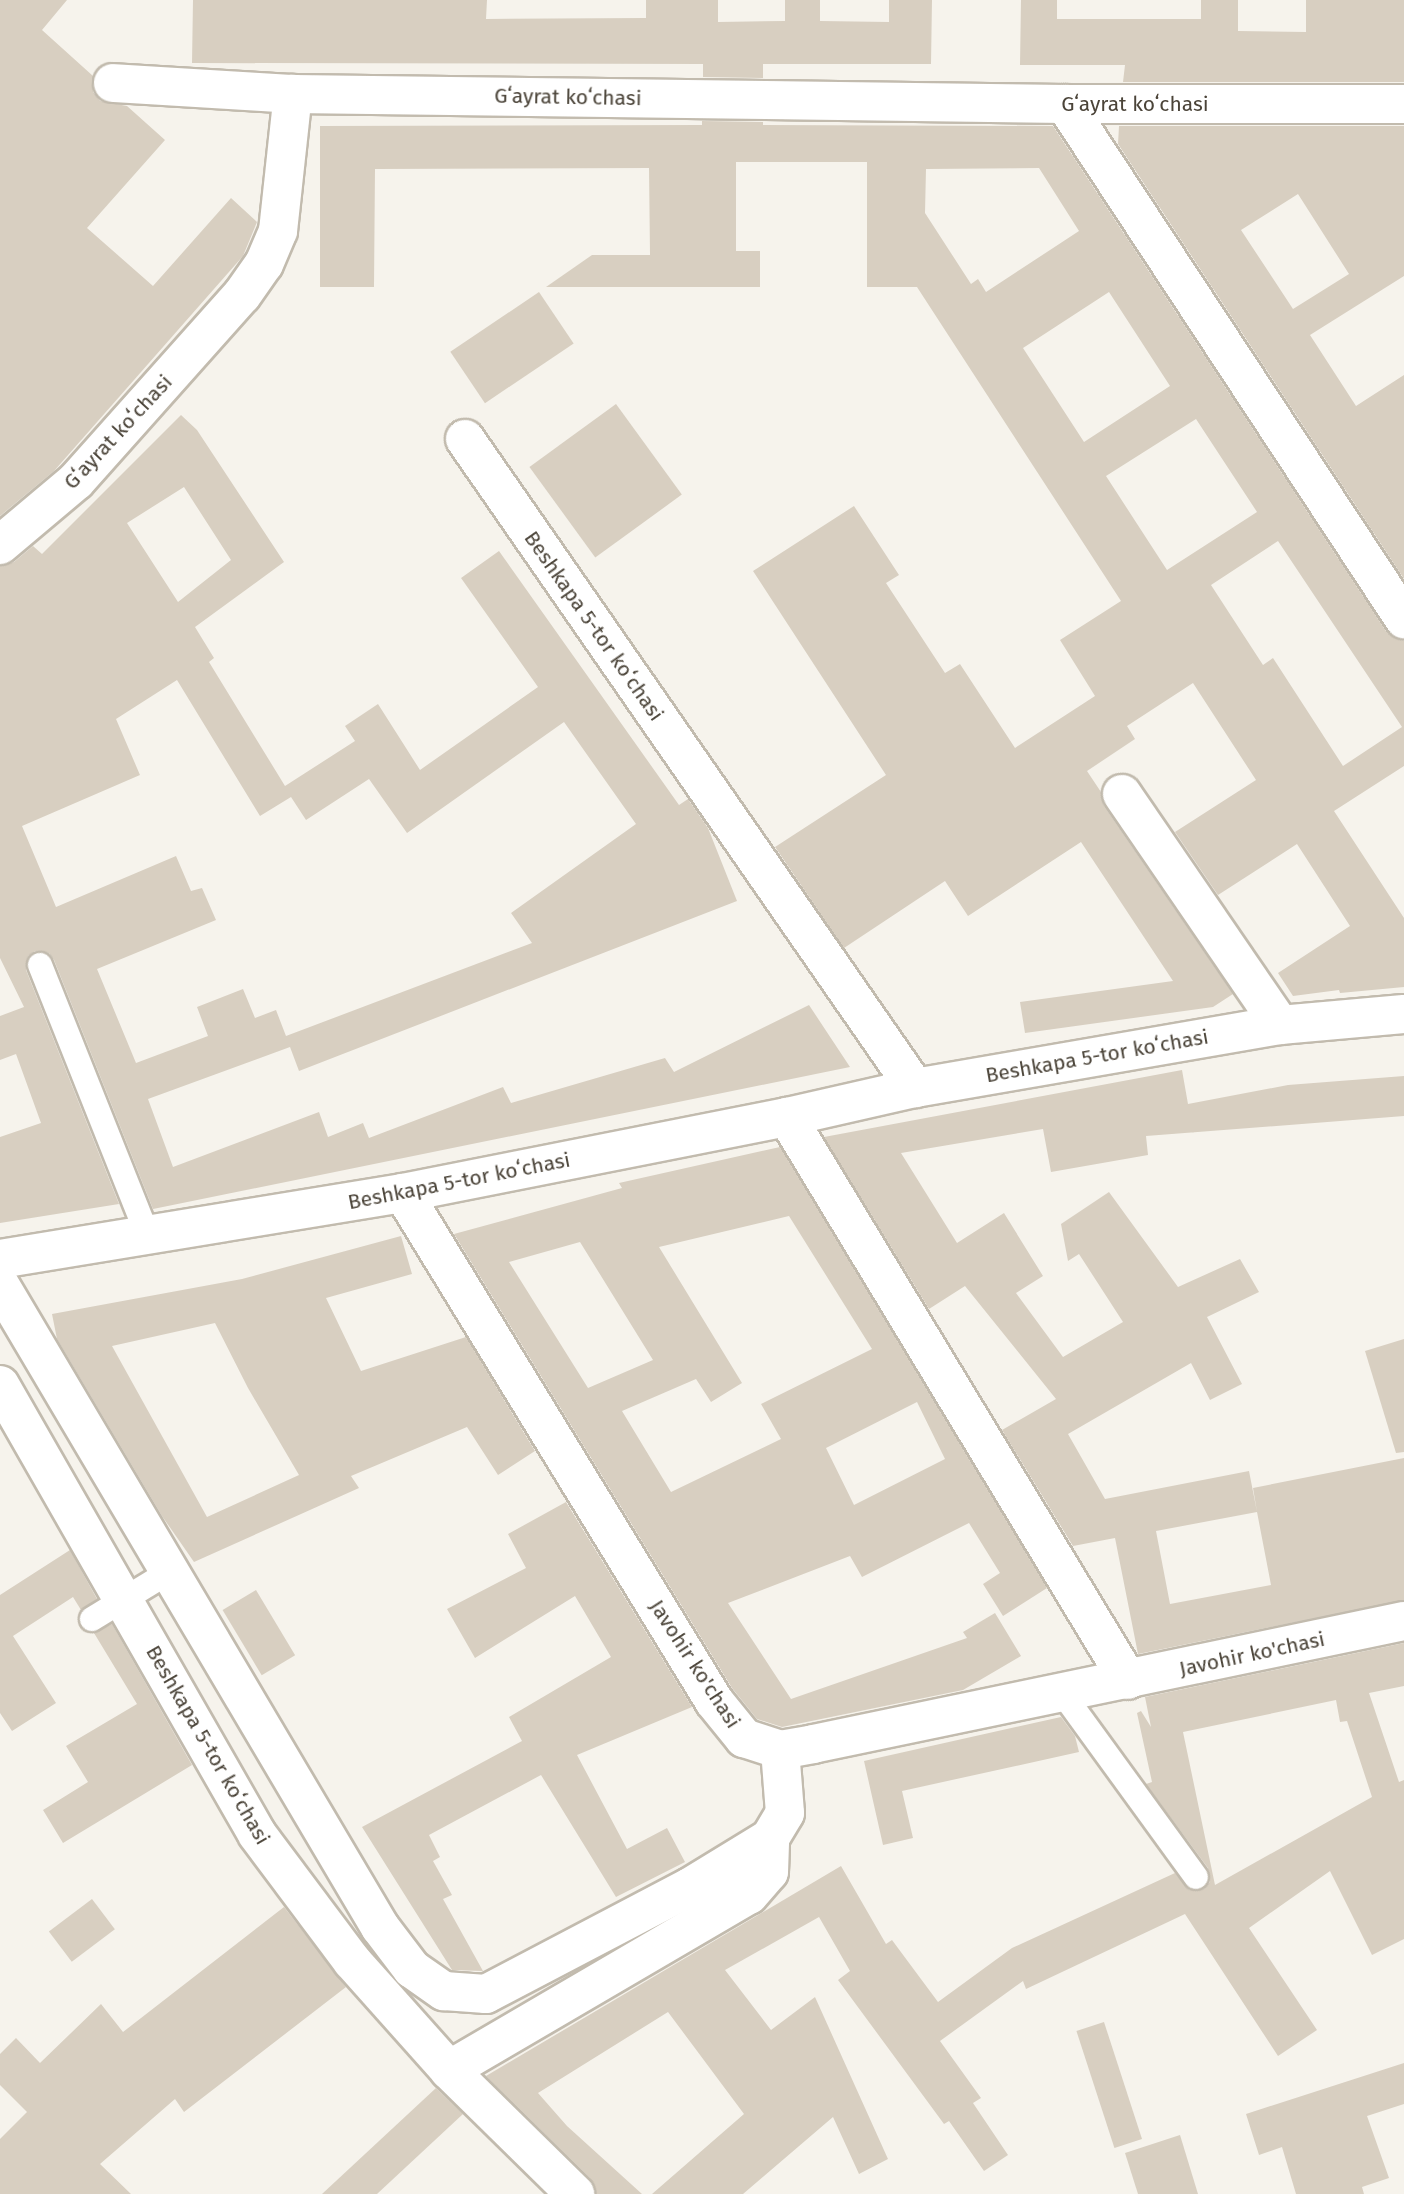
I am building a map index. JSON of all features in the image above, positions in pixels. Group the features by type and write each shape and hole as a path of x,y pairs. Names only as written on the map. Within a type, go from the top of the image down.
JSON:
{"street":[{"path":"113,83 293,94"},
{"name":"Gʻayrat koʻchasi","path":"0,545 75,481 242,295 264,264 278,231 293,94 1065,104 1404,104"},
{"path":"1065,104 1404,619"},
{"name":"Beshkapa 5-tor koʻchasi","path":"465,439 915,1088"},
{"path":"1122,794 1280,1025"},
{"name":"Beshkapa 5-tor koʻchasi","path":"0,1259 148,1237 403,1193 787,1118 915,1088 1280,1025 1404,1014"},
{"path":"787,1118 1128,1680"},
{"name":"Javohir ko'chasi","path":"403,1193 714,1701 744,1738 780,1750 1404,1622"},
{"path":"0,1284 380,1927 412,1969 444,1992 486,1994 690,1887 770,1838"},
{"name":"Beshkapa 5-tor koʻchasi","path":"0,1385 108,1609 257,1834 352,1961 449,2070 575,2194"},
{"path":"449,2070 749,1895 769,1872 770,1838 785,1812 780,1750"}],"lane":[{"path":"40,965 148,1237"},
{"path":"108,1609 169,1572"},
{"path":"1063,1694 1196,1877"}],"building":[{"path":"0,0 67,0 42,30 93,76 93,92 100,101 127,106 165,140 87,228 153,286 231,198 257,222 243,256 54,471 0,516"},
{"path":"193,0 487,0 486,19 646,18 646,0 718,0 718,22 785,21 785,0 820,0 820,21 889,22 889,0 932,0 931,64 763,64 763,78 703,77 703,64 192,63"},
{"path":"1021,0 1057,0 1057,19 1201,19 1201,0 1238,0 1238,31 1306,32 1306,0 1404,0 1404,82 1123,82 1125,65 1020,65"},
{"path":"702,121 763,122 763,125 1053,126 1386,631 1394,638 1404,641 1404,766 1334,811 1404,918 1404,987 1340,993 1339,990 1293,996 1278,973 1350,926 1297,844 1218,895 1175,832 1256,780 1193,683 1127,726 1135,739 1087,771 1101,792 1104,806 1233,994 1213,1007 1025,1033 1020,1002 1173,981 1081,842 968,916 945,881 844,948 775,847 886,775 753,571 854,506 899,575 886,583 945,673 960,664 1015,748 1095,696 1060,640 1121,601 917,287 867,287 867,162 736,162 736,251 760,251 760,287 546,287 592,255 650,255 649,168 375,169 374,287 320,287 320,126 702,125","holes":["1039,168 1079,231 986,292 978,279 971,284 925,213 926,169","1109,292 1170,386 1084,442 1023,348","1196,419 1257,512 1167,570 1106,476","1278,541 1402,727 1343,766 1273,658 1263,665 1211,585"]},
{"path":"1119,126 1404,126 1404,276 1310,335 1356,406 1404,375 1404,579 1118,144","holes":["1298,194 1349,274 1293,309 1241,230"]},
{"path":"539,292 574,343 485,403 450,352"},
{"path":"616,404 682,495 595,558 529,467"},
{"path":"181,415 197,430 284,562 195,627 214,658 209,662 285,786 355,741 345,726 378,704 420,770 538,687 461,578 499,551 679,805 688,799 708,828 737,901 299,1071 290,1047 148,1099 173,1167 319,1112 328,1137 363,1123 369,1138 503,1087 511,1103 665,1058 674,1072 809,1005 850,1067 153,1209 54,960 49,953 35,951 28,956 26,970 119,1204 0,1223 0,1137 41,1123 16,1054 0,1060 0,1016 24,1007 0,958 0,566 14,562 33,546 42,554","holes":["184,487 231,560 178,602 127,523","177,680 260,816 291,797 306,820 369,779 407,833 564,722 636,824 511,913 532,943 286,1036 276,1010 255,1018 243,989 197,1007 208,1036 136,1063 97,969 216,920 202,888 191,891 176,856 56,907 22,826 140,775 116,719"]},
{"path":"1182,1070 1188,1104 1288,1085 1404,1076 1404,1116 1146,1136 1148,1155 1051,1172 1043,1129 901,1153 957,1243 1004,1213 1043,1276 1016,1293 1063,1357 1123,1322 1079,1254 1068,1261 1061,1224 1109,1192 1178,1287 1240,1259 1259,1292 1207,1317 1242,1384 1210,1400 1191,1363 1068,1434 1105,1499 1249,1471 1257,1512 1253,1488 1404,1458 1404,1600 1138,1654 1115,1538 1073,1546 1002,1430 1056,1399 965,1286 929,1309 824,1137","holes":["1257,1512 1271,1585 1170,1604 1156,1531"]},
{"path":"780,1147 1047,1588 1003,1616 983,1584 1000,1573 969,1523 862,1577 850,1556 728,1603 791,1699 967,1638 963,1632 995,1613 1021,1656 963,1690 782,1727 757,1719 732,1688 454,1234 622,1188 619,1183","holes":["789,1216 872,1349 761,1404 781,1439 671,1492 622,1411 696,1379 711,1402 742,1383 659,1247","580,1242 653,1360 588,1388 509,1262","917,1402 945,1459 854,1505 826,1448"]},
{"path":"401,1236 412,1274 326,1298 361,1371 466,1337 535,1451 498,1475 467,1427 351,1476 359,1488 194,1562 162,1516 57,1339 52,1314 242,1279","holes":["215,1323 248,1388 299,1475 207,1517 112,1346"]},
{"path":"1404,1339 1404,1452 1396,1453 1365,1351"},
{"path":"566,1502 692,1707 577,1755 627,1849 667,1828 685,1862 616,1897 541,1775 429,1835 440,1857 433,1861 452,1895 443,1899 483,1971 452,1970 362,1827 522,1741 509,1717 611,1657 575,1596 475,1658 447,1609 526,1568 508,1534"},
{"path":"70,1550 97,1599 81,1610 73,1597 13,1636 56,1703 12,1731 0,1713 0,1595"},
{"path":"256,1590 295,1655 262,1675 223,1610"},
{"path":"112,1624 192,1765 63,1843 43,1810 88,1782 66,1746 137,1704 94,1633"},
{"path":"1404,1643 1404,1686 1369,1693 1399,1782 1404,1780 1404,1939 1372,1955 1330,1871 1249,1928 1317,2030 1278,2056 1185,1914 1026,1989 1023,1981 940,2041 981,2098 973,2103 1008,2155 984,2171 949,2121 944,2124 838,1980 850,1971 819,1917 725,1970 771,2030 815,1997 888,2159 859,2174 833,2117 743,2194 652,2194 744,2114 668,2012 538,2093 567,2126 642,2194 596,2194 590,2178 486,2076 841,1866 886,1944 892,1940 938,2002 1012,1948 1175,1873 1189,1890 1204,1889 1210,1882 1208,1868 1146,1784 1152,1782 1137,1713 1141,1711 1151,1727 1145,1697","holes":["1336,1700 1340,1722 1347,1721 1372,1797 1215,1885 1183,1732"]},
{"path":"1061,1717 1075,1736 1079,1752 902,1791 913,1838 883,1845 864,1761"},
{"path":"92,1899 115,1929 72,1962 49,1931"},
{"path":"284,1907 346,1987 184,2112 175,2099 100,2164 131,2194 0,2194 0,2139 27,2112 0,2085 0,2054 16,2038 40,2063 101,2004 123,2032"},
{"path":"1104,2022 1142,2139 1114,2148 1076,2031"},
{"path":"1404,2063 1404,2104 1367,2116 1389,2178 1362,2187 1364,2194 1296,2194 1282,2147 1259,2155 1246,2114"},
{"path":"436,2088 463,2114 377,2194 322,2194"},
{"path":"1180,2135 1198,2194 1138,2194 1125,2153"}]}
